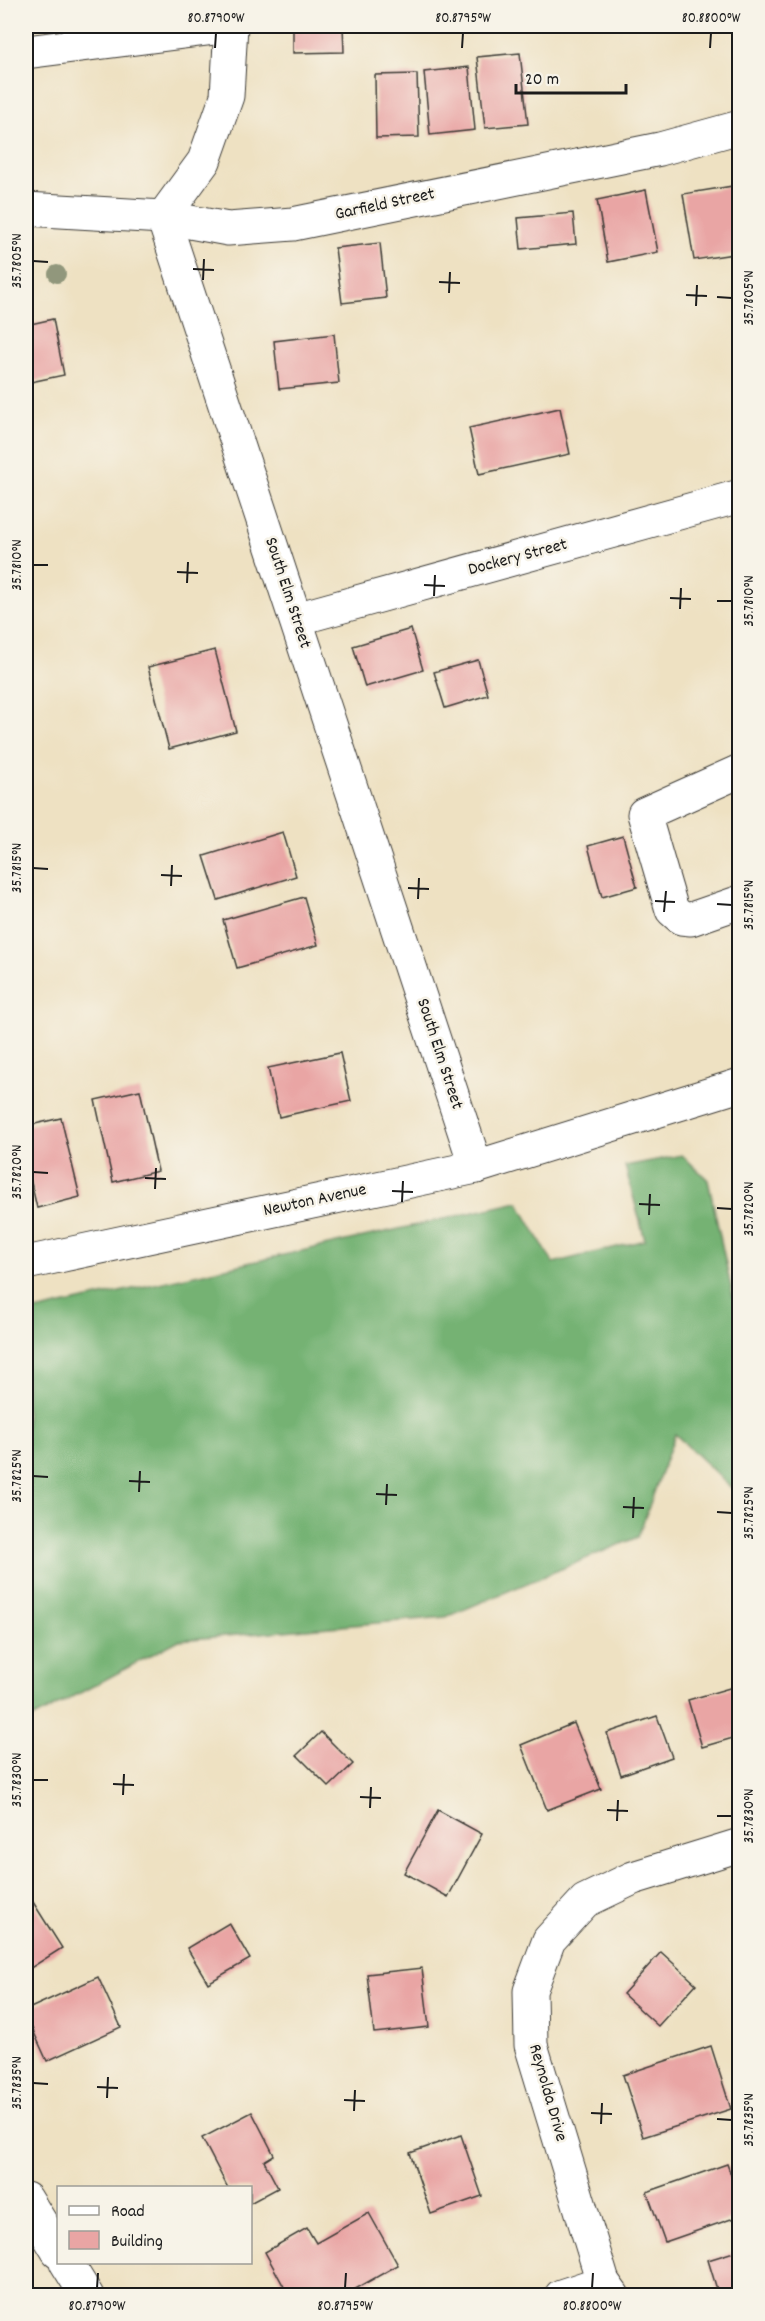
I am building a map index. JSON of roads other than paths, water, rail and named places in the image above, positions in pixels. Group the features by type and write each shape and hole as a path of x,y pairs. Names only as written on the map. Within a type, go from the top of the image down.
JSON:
{"street":[{"path":"26,52 231,26 227,96 204,160 163,217"},
{"name":"Garfield Street","path":"26,209 163,217 228,229 293,224 660,149 740,127"},
{"name":"South Elm Street","path":"163,217 476,1167"},
{"name":"Dockery Street","path":"296,619 740,496"},
{"path":"740,771 644,814 672,910 681,918 691,919 740,902"},
{"name":"Newton Avenue","path":"26,1263 476,1167 740,1085"},
{"name":"Reynolda Drive","path":"608,2289 531,2044 530,1991 549,1940 585,1901 633,1878 740,1845"},
{"path":"26,2199 57,2249"},
{"path":"67,2264 87,2295"},
{"path":"561,2295 608,2289"}]}
